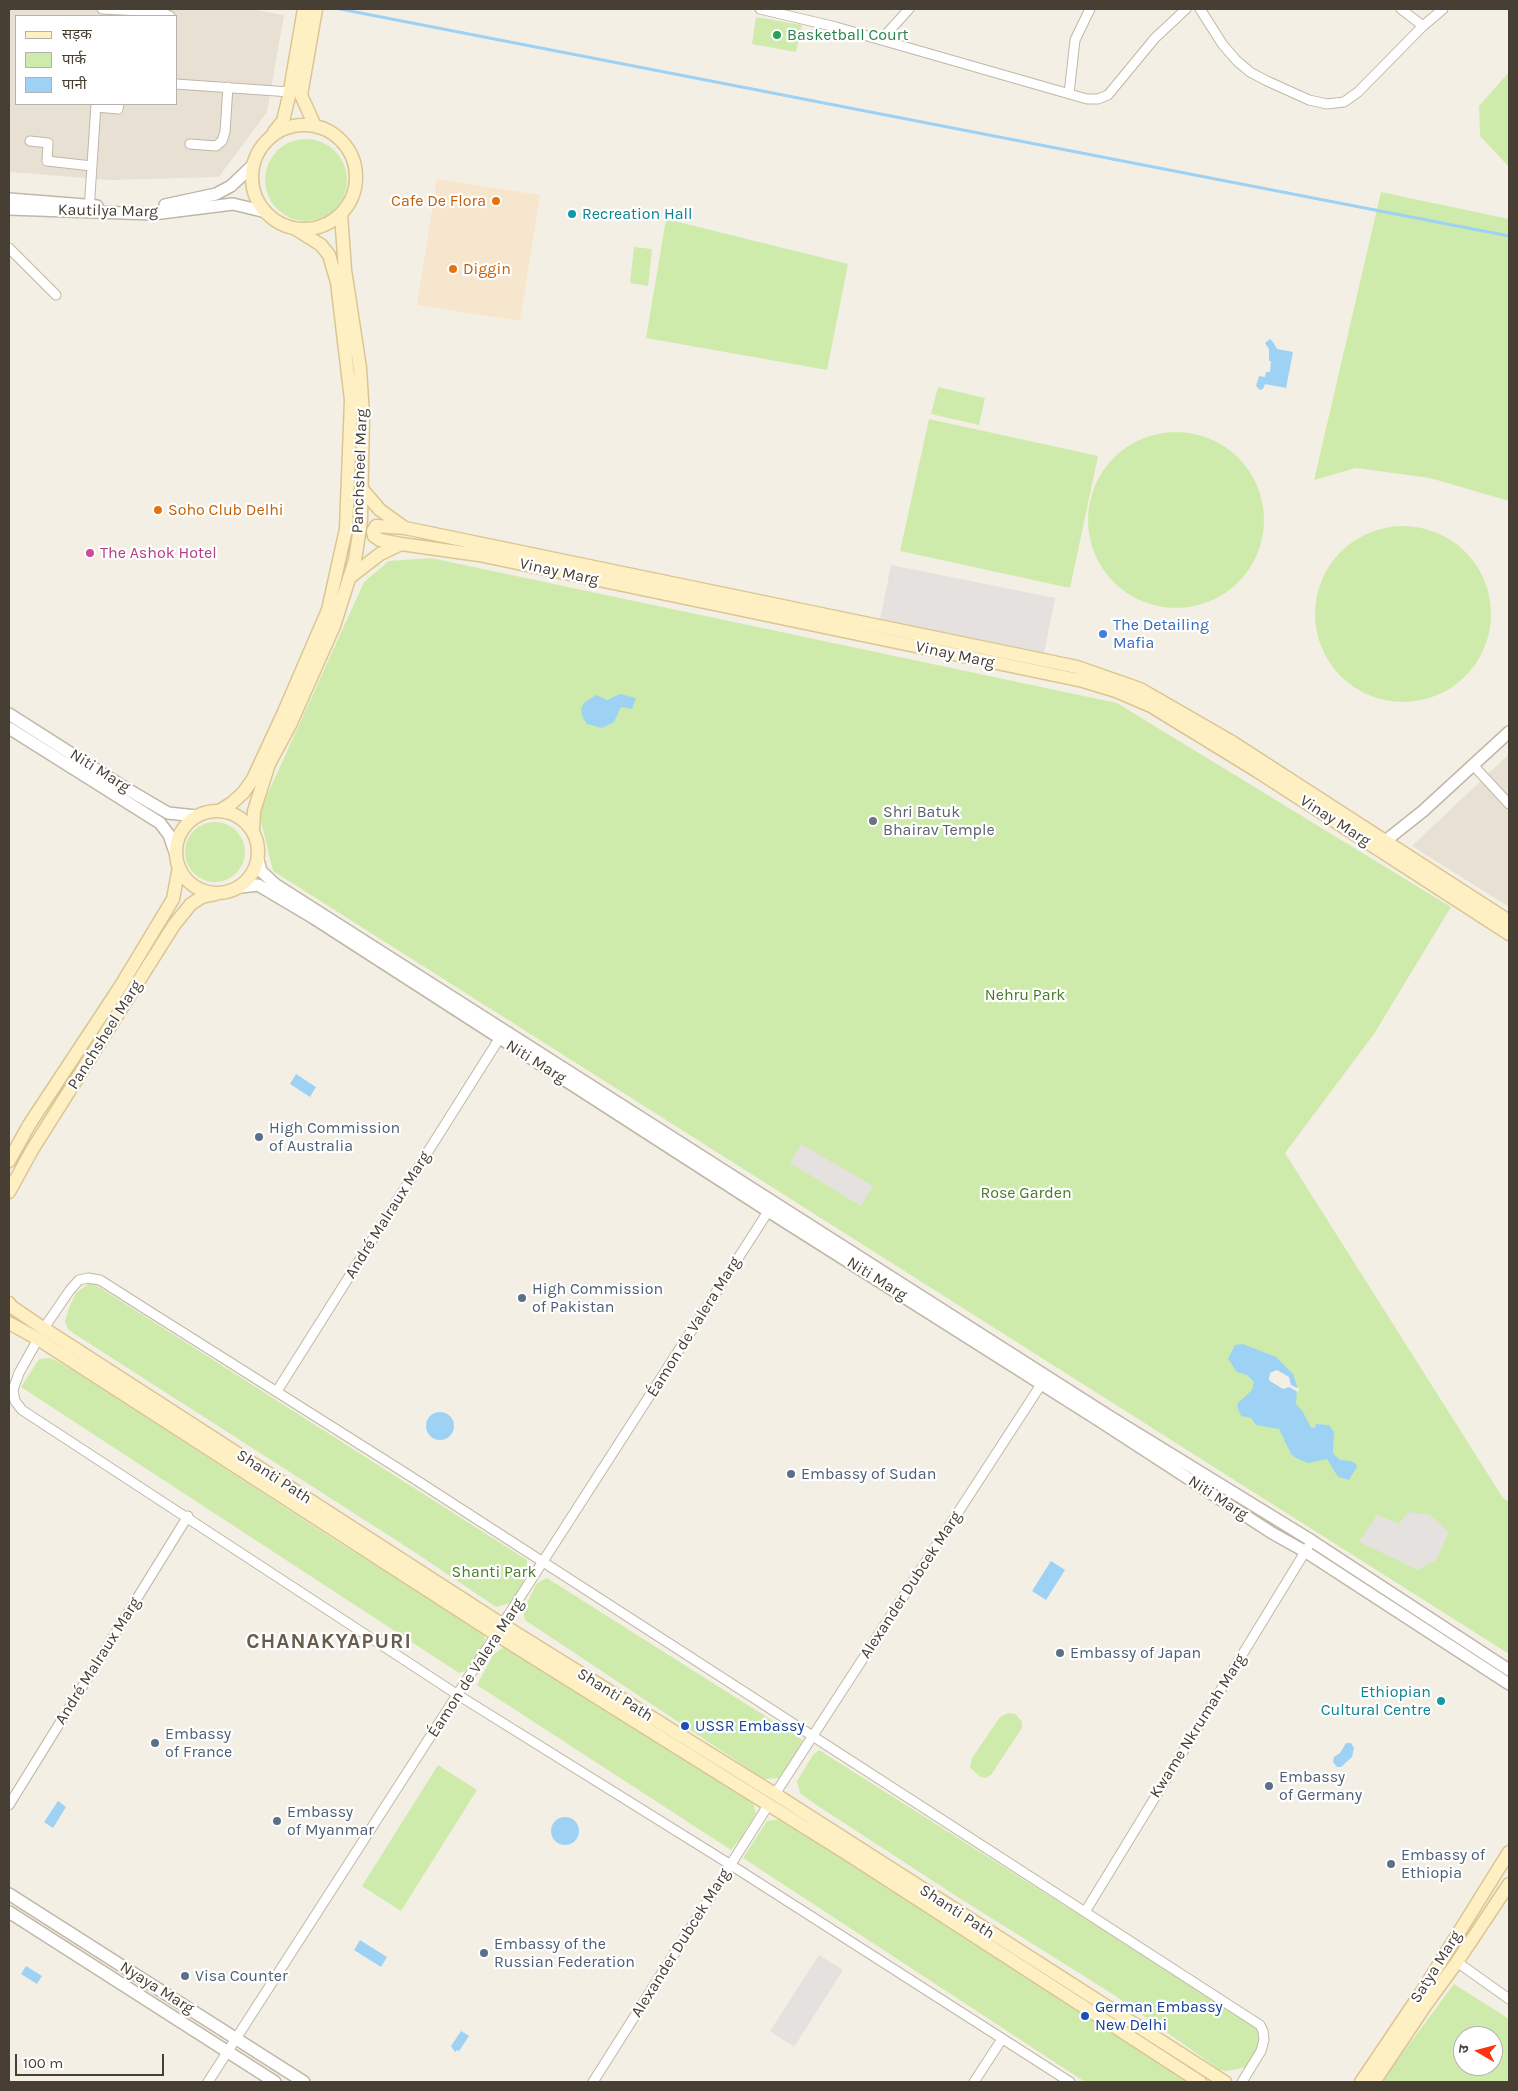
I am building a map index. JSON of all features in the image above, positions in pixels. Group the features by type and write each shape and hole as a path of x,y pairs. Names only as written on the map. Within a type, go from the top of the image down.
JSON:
{"main road":[{"path":"267,140 281,130 298,125 316,126 332,133 346,145 354,162 356,176 354,190 349,203 340,214 330,222 319,227 307,229 294,228 279,222 266,212 257,198 252,181 254,164 259,151 267,140 283,121 290,92 304,9"},
{"path":"316,9 301,95 316,126"},
{"name":"Panchsheel Marg","path":"252,830 254,811 269,764 290,726 334,626 355,560 361,521 363,416 360,368 345,270 340,214"},
{"name":"Panchsheel Marg","path":"218,811 232,803 243,793 253,779 284,712 328,610 346,529 351,400 337,282 329,255 321,245 294,228"},
{"name":"Vinay Marg","path":"361,488 380,510 405,528"},
{"name":"Vinay Marg","path":"1509,921 1381,844 1151,706 1116,691 1083,681 479,555 380,540 374,536 373,531 376,526 405,528 1078,667 1140,689 1232,742 1381,844 1509,934"},
{"path":"350,578 380,554 401,544"},
{"path":"209,811 226,811 242,818 252,830 258,844 258,860 252,875 241,887 226,893 210,894 195,888 183,877 177,861 176,846 182,830 196,816 209,811"},
{"name":"Panchsheel Marg","path":"9,1161 29,1125 120,986 173,899 177,861"},
{"name":"Panchsheel Marg","path":"9,1192 32,1150 174,925 191,904 202,897 216,894"},
{"name":"Shanti Path","path":"9,1303 12,1307 500,1630"},
{"name":"Shanti Path","path":"9,1323 38,1339 500,1630 1225,2082"},
{"name":"Shanti Path","path":"772,1799 1200,2082"},
{"name":"Satya Marg","path":"1362,2082 1423,1990 1509,1852"},
{"name":"Satya Marg","path":"1374,2082 1509,1884"}],"street":[{"path":"102,9 161,12 168,15"},
{"path":"760,9 836,27 1087,99 1098,99 1108,95 1155,38 1186,9"},
{"path":"881,40 909,9"},
{"path":"1070,94 1075,40 1090,9"},
{"path":"1200,9 1223,45 1236,61 1250,72 1309,100 1327,104 1344,102 1358,92 1423,26 1443,9"},
{"path":"1401,9 1423,26"},
{"path":"178,84 290,92"},
{"path":"190,144 216,146 222,141 225,132 228,87"},
{"path":"89,209 96,106 118,109 119,105"},
{"path":"30,141 48,143 47,161 92,166"},
{"name":"Kautilya Marg","path":"9,209 89,209 152,206 216,194 231,186 254,164"},
{"name":"Kautilya Marg","path":"9,199 89,209 153,214 233,204 266,212"},
{"path":"9,248 56,295"},
{"name":"Niti Marg","path":"9,714 168,813 196,816"},
{"name":"Niti Marg","path":"9,728 160,823 169,835 177,861"},
{"path":"1381,844 1423,812 1509,732"},
{"path":"1473,765 1509,804"},
{"name":"Niti Marg","path":"258,860 262,871 276,885 771,1207 1044,1380 1312,1541 1509,1670"},
{"name":"Niti Marg","path":"241,887 258,886 272,893 499,1039 771,1207"},
{"name":"André Malraux Marg","path":"277,1391 499,1039"},
{"name":"Éamon de Valera Marg","path":"208,2082 771,1207"},
{"path":"44,1328 79,1280 88,1278 100,1280 277,1391 1260,2025 1264,2031 1264,2040 1260,2051 1242,2082"},
{"path":"38,1339 19,1373 14,1390 15,1401 22,1410 188,1516 458,1695 731,1865 1070,2082"},
{"name":"Niti Marg","path":"1044,1380 1272,1533 1306,1552 1509,1684"},
{"name":"Alexander Dubcek Marg","path":"593,2082 772,1799 1044,1380"},
{"name":"André Malraux Marg","path":"9,1805 188,1516"},
{"name":"Kwame Nkrumah Marg","path":"1085,1912 1312,1541"},
{"name":"Nyaya Marg","path":"9,1894 304,2082"},
{"name":"Nyaya Marg","path":"9,1912 275,2082"},
{"path":"1457,1962 1509,1999"},
{"path":"974,2082 1002,2039"}],"shaded area":[{"path":"9,9 250,9 284,15 267,112 219,177 111,180 9,172"},
{"path":"437,179 540,195 520,321 417,305"},
{"path":"891,565 1055,598 1044,653 880,620"},
{"path":"1509,754 1509,907 1412,846"},
{"path":"801,1144 873,1186 861,1206 790,1163"},
{"path":"1408,1512 1430,1515 1449,1532 1436,1560 1418,1570 1359,1542 1377,1515 1399,1524"},
{"path":"819,1955 843,1970 794,2047 770,2031"}],"green space":[{"name":"Basketball Court","path":"756,17 802,25 796,52 752,44"},
{"path":"1509,72 1509,167 1480,136 1479,106"},
{"path":"298,139 314,139 329,146 340,157 347,172 344,196 335,209 314,221 298,221 283,214 272,203 265,188 265,172 272,157 283,146"},
{"path":"1381,192 1509,219 1509,501 1430,478 1356,468 1314,480"},
{"path":"666,219 848,264 827,370 646,338"},
{"path":"634,247 652,249 648,286 630,283"},
{"path":"938,387 985,398 979,425 931,414"},
{"path":"929,419 1098,456 1070,588 900,551"},
{"path":"1167,432 1185,432 1217,442 1232,452 1244,464 1254,479 1260,494 1264,520 1260,546 1254,561 1244,576 1232,588 1217,598 1202,604 1185,608 1167,608 1135,598 1120,588 1108,576 1098,561 1092,546 1088,529 1088,511 1098,479 1108,464 1120,452 1135,442 1150,436"},
{"path":"1394,526 1412,526 1445,536 1471,558 1481,572 1487,588 1491,614 1487,640 1481,656 1459,682 1445,692 1429,698 1412,702 1394,702 1361,692 1335,670 1325,656 1319,640 1315,623 1315,605 1325,572 1347,546 1361,536 1377,530"},
{"name":"Nehru Park","path":"431,558 1117,703 1451,907 1374,1034 1285,1153 1503,1498 1509,1502 1509,1654 273,871 259,813 364,582 389,561"},
{"path":"215,822 231,827 236,831 240,836 245,852 240,868 236,873 231,877 215,882 199,877 194,873 190,868 185,852 190,836 194,831 199,827"},
{"name":"Shanti Park","path":"91,1282 527,1560 527,1575 510,1603 496,1607 416,1553 73,1333 68,1329 65,1321 69,1308 76,1293"},
{"name":"Shanti Park","path":"49,1358 59,1362 101,1388 344,1546 483,1630 485,1639 482,1647 468,1670 459,1673 21,1387 39,1359"},
{"name":"Shanti Park","path":"547,1578 803,1740 781,1778 764,1779 525,1620 523,1611 537,1583"},
{"path":"505,1646 752,1800 756,1813 741,1838 731,1850 477,1685 493,1655"},
{"path":"1008,1713 1015,1714 1019,1718 1022,1722 1022,1728 991,1775 985,1778 979,1776 970,1767 972,1758 1000,1717"},
{"path":"819,1750 1258,2028 1260,2038 1257,2054 1247,2067 1227,2071 1220,2070 1114,1995 953,1894 818,1806 800,1793 797,1781 813,1755"},
{"path":"438,1765 477,1790 401,1911 362,1886"},
{"path":"782,1819 1043,1986 1126,2042 1191,2082 1085,2082 743,1858 767,1821"},
{"path":"1454,1984 1509,2019 1509,2082 1381,2082"}],"water":[{"path":"1270,339 1277,349 1293,352 1286,388 1265,384 1263,389 1260,390 1256,386 1259,376 1265,377 1266,372 1270,372 1269,349 1265,343"},
{"path":"620,694 636,698 632,709 621,707 614,722 602,728 587,724 581,709 584,703 596,695 607,700"},
{"path":"296,1074 316,1087 310,1097 290,1084"},
{"path":"1243,1344 1276,1357 1293,1374 1297,1386 1296,1404 1303,1412 1311,1428 1315,1428 1316,1424 1329,1425 1334,1432 1333,1453 1340,1460 1351,1461 1356,1464 1357,1467 1349,1480 1338,1477 1327,1459 1308,1463 1296,1458 1291,1454 1279,1429 1256,1425 1251,1418 1241,1416 1237,1406 1238,1403 1252,1390 1254,1382 1247,1375 1237,1372 1228,1359 1235,1345"},
{"path":"440,1412 450,1416 454,1426 450,1436 440,1440 430,1436 426,1426 430,1416"},
{"path":"1051,1561 1065,1570 1046,1600 1032,1591"},
{"path":"1346,1743 1351,1743 1354,1748 1352,1757 1341,1767 1337,1767 1333,1762 1334,1757 1340,1753"},
{"path":"58,1801 66,1807 53,1828 44,1822"},
{"path":"565,1817 575,1821 579,1831 575,1841 565,1845 555,1841 551,1831 555,1821"},
{"path":"360,1940 387,1957 381,1967 354,1950"},
{"path":"26,1966 42,1976 37,1984 21,1974"},
{"path":"461,2031 469,2036 459,2051 455,2052 451,2046"}],"pier":[{"path":"1277,1370 1289,1377 1291,1385 1299,1389 1298,1392 1289,1387 1283,1389 1270,1381 1270,1373"}],"waterway":[{"path":"340,9 1509,236"}],"place":[{"name":"Basketball Court","path":"777,35"},
{"name":"Cafe De Flora","path":"496,201"},
{"name":"Recreation Hall","path":"572,214"},
{"name":"Diggin","path":"453,269"},
{"name":"Soho Club Delhi","path":"158,510"},
{"name":"The Ashok Hotel","path":"90,553"},
{"name":"The Detailing Mafia","path":"1103,634"},
{"name":"Shri Batuk Bhairav Temple","path":"873,821"},
{"name":"High Commission of Australia","path":"259,1137"},
{"name":"High Commission of Pakistan","path":"522,1298"},
{"name":"Embassy of Sudan","path":"791,1474"},
{"name":"Embassy of Japan","path":"1060,1653"},
{"name":"Ethiopian Cultural Centre","path":"1441,1701"},
{"name":"USSR Embassy","path":"685,1726"},
{"name":"Embassy of France","path":"155,1743"},
{"name":"Embassy of Germany","path":"1269,1786"},
{"name":"Embassy of Myanmar","path":"277,1821"},
{"name":"Embassy of Ethiopia","path":"1391,1864"},
{"name":"Embassy of the Russian Federation","path":"484,1953"},
{"name":"Visa Counter","path":"185,1976"},
{"name":"German Embassy New Delhi","path":"1085,2016"}],"district":[{"name":"CHANAKYAPURI","path":"329,1642"}],"park label":[{"name":"Rose Garden","path":"1026,1193"}]}
